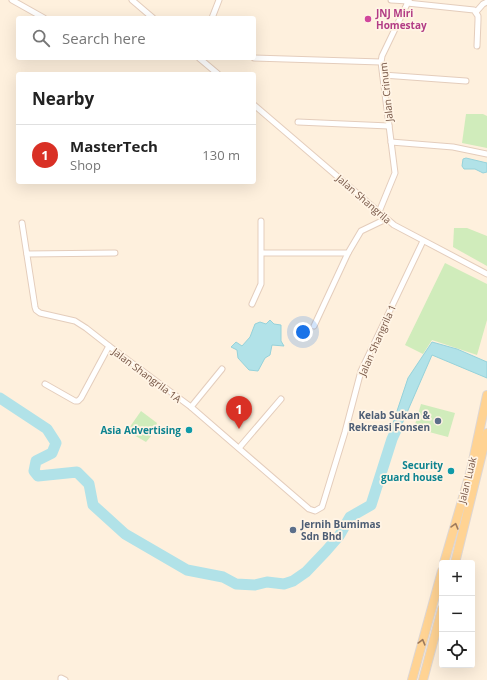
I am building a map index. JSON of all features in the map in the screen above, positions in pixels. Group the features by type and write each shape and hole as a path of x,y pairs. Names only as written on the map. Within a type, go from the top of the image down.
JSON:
{"main road":[{"name":"Jalan Luak","path":"445,560 470,470 487,395"},
{"name":"Jalan Luak","path":"455,560 487,433"},
{"path":"412,680 439,582"},
{"path":"423,680 439,620"}],"street":[{"path":"12,0 40,16"},
{"path":"132,0 151,16"},
{"path":"213,16 219,0"},
{"path":"391,0 470,9 476,12 478,20 477,46"},
{"name":"Jalan Crinum","path":"379,212 395,173 381,62 382,56 408,1"},
{"path":"476,12 483,4 487,2"},
{"path":"256,58 381,62"},
{"path":"201,60 216,72"},
{"path":"383,75 466,81"},
{"name":"Jalan Shangrila","path":"256,107 398,228 487,274"},
{"path":"298,122 389,126"},
{"path":"391,142 453,147 487,154"},
{"path":"314,326 348,253 361,231 386,219"},
{"path":"252,304 261,284 261,221"},
{"name":"Jalan Shangrila 1A","path":"22,223 36,310 40,313 75,321 86,328 191,408 309,509 318,510"},
{"name":"Jalan Shangrila 1","path":"318,510 322,507 345,432 361,371 423,241"},
{"path":"27,254 115,253"},
{"path":"262,253 348,253"},
{"path":"45,384 78,401 109,346"},
{"path":"191,408 222,369"},
{"path":"239,448 281,399"}],"green space":[{"path":"466,114 483,114 487,116 487,148 462,143"},
{"path":"454,228 467,228 487,236 487,266 453,247"},
{"path":"445,263 487,284 487,320 477,355 432,340 423,354 405,345"},
{"path":"421,404 455,413 448,437 414,428"},
{"path":"141,411 157,423 151,436 146,442 127,431"}],"water":[{"path":"466,158 487,163 487,172 483,173 475,169 464,169 462,166 463,159"},
{"path":"270,320 274,324 281,325 281,341 284,346 272,345 270,355 265,358 258,371 249,370 238,358 237,350 231,347 236,342 242,346 250,337 255,324 260,322 266,324"},
{"path":"432,342 457,349 487,362 487,378 432,355 402,424 392,439 391,429 408,378"}],"waterway":[{"path":"0,398 47,429 56,443 52,453 36,461 34,471 38,476 77,472 89,484 93,505 125,534 187,570 223,577 236,584 255,585 267,582 284,584 293,581 306,572 339,536 350,517 371,505 392,439 398,426"}],"place":[{"name":"JNJ Miri Homestay","path":"368,19"},
{"name":"Kelab Sukan & Rekreasi Fonsen","path":"438,421"},
{"name":"MasterTech","path":"239,429"},
{"name":"Asia Advertising","path":"189,430"},
{"name":"Security guard house","path":"451,471"},
{"name":"Jernih Bumimas Sdn Bhd","path":"293,530"}]}
